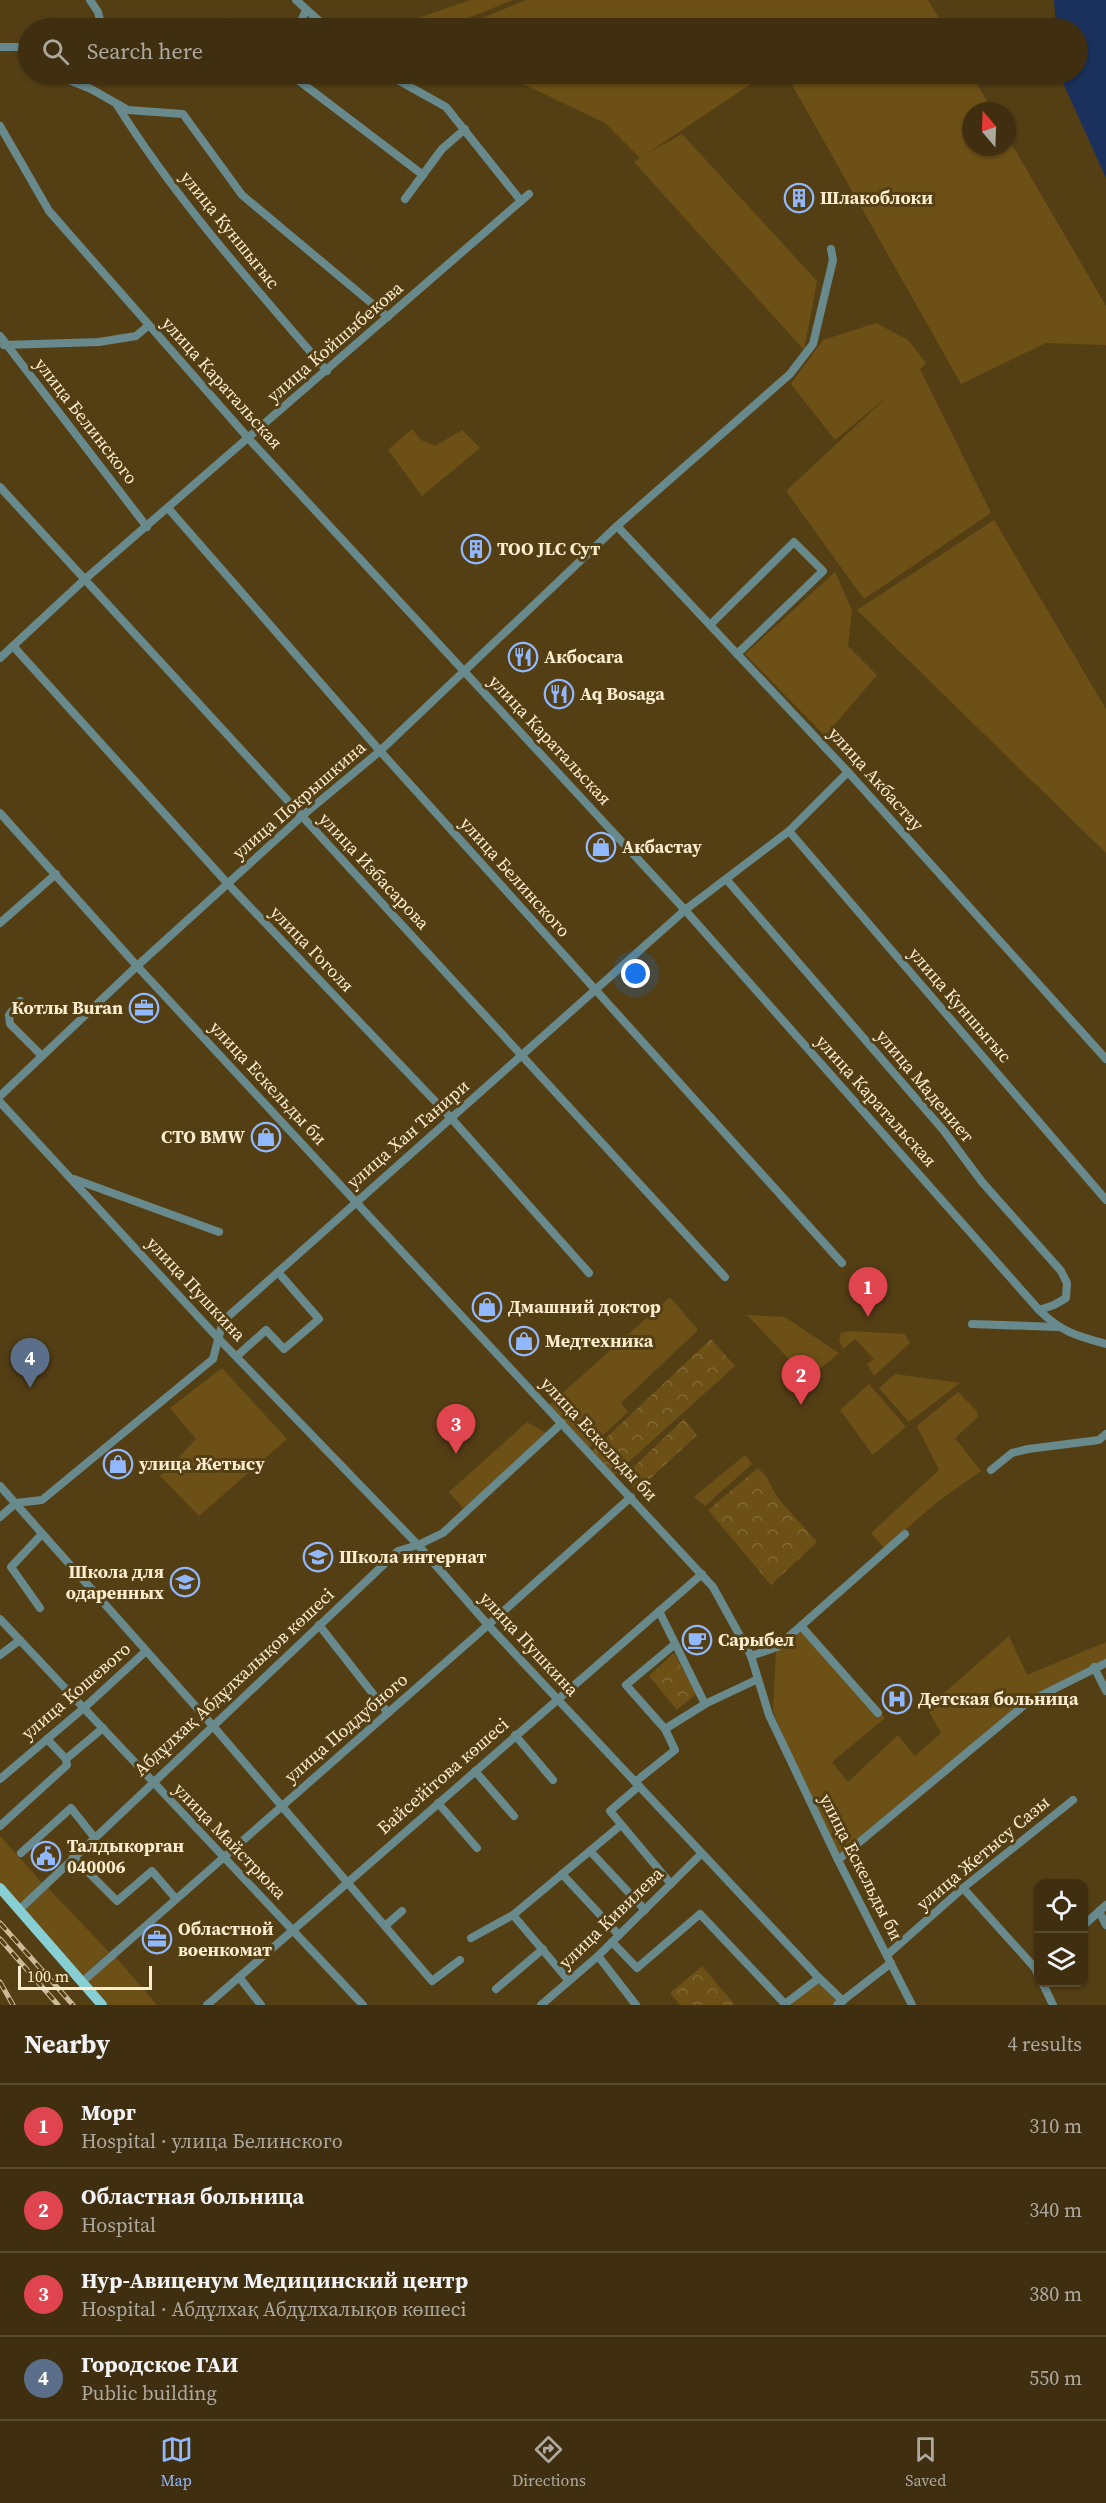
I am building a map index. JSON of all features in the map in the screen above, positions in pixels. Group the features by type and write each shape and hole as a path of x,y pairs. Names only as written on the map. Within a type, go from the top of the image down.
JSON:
{"main road":[{"path":"0,1888 102,2005"}],"street":[{"path":"90,0 100,18"},
{"path":"296,0 315,18"},
{"path":"302,18 306,10"},
{"path":"0,46 18,47"},
{"path":"75,84 128,110 183,114 242,195 388,317"},
{"path":"303,84 423,174"},
{"path":"405,84 446,107 521,201"},
{"name":"улица Куншыгыс","path":"116,104 147,154 200,221 327,371"},
{"name":"улица Каратальская","path":"0,126 49,211 249,439 685,910 1039,1310 1057,1327 1070,1335 1106,1344"},
{"path":"405,199 442,149 465,129"},
{"name":"улица Койшыбекова","path":"1,655 84,580 529,194"},
{"name":"улица Покрышкина","path":"0,1096 137,966 302,816 380,751 617,526 790,374 813,344 833,260 831,249"},
{"path":"3,345 99,342 136,336 149,325"},
{"name":"улица Белинского","path":"0,336 3,345 147,526"},
{"name":"улица Избасарова","path":"0,487 725,1277"},
{"name":"улица Белинского","path":"168,508 594,991 842,1263"},
{"name":"улица Акбастау","path":"617,526 848,772 1106,1059"},
{"path":"710,625 794,542 823,571 737,654"},
{"name":"улица Гоголя","path":"13,646 228,884 451,1118 589,1273"},
{"name":"улица Хан Танири","path":"16,1503 42,1500 213,1359 223,1321 685,910 789,831 848,772"},
{"name":"улица Ескельды би","path":"0,813 137,966 702,1574 726,1608 752,1656 769,1715 838,1860 912,2005"},
{"name":"улица Куншыгыс","path":"789,831 1106,1200"},
{"path":"0,923 56,874"},
{"name":"улица Мадениет","path":"726,879 944,1131 982,1182 1061,1271 1067,1283 1066,1298 1039,1310"},
{"path":"20,1001 9,1015 10,1024 42,1056"},
{"name":"улица Пушкина","path":"0,1102 218,1337 418,1545 488,1625 840,2003"},
{"name":"улица Пушкина","path":"70,1178 219,1232"},
{"path":"237,1356 266,1330 284,1349 319,1319 278,1272"},
{"path":"972,1324 1057,1327"},
{"name":"Абдұлхақ Абдұлхалықов көшесі","path":"19,1910 151,1782 398,1551 418,1545 443,1533 562,1423"},
{"path":"991,1470 1012,1453 1099,1440 1106,1434"},
{"path":"0,1486 213,1726 432,1981 459,1960"},
{"name":"улица Поддубного","path":"82,1982 630,1497"},
{"path":"0,1517 16,1503"},
{"path":"40,1608 11,1567 42,1534"},
{"path":"752,1656 777,1647 905,1534"},
{"name":"Байсейітова көшесі","path":"207,2005 702,1574"},
{"path":"659,1611 705,1704"},
{"name":"улица Майстрюка","path":"0,1619 363,2005"},
{"path":"319,1625 388,1713"},
{"path":"801,1626 878,1713"},
{"path":"0,1655 20,1640"},
{"path":"671,1884 610,1811 675,1750 665,1729 626,1685 675,1644"},
{"name":"улица Кошевого","path":"0,1779 85,1707 146,1651"},
{"path":"838,1860 1029,1702 1094,1667 1106,1663"},
{"path":"1094,1667 1106,1691"},
{"path":"665,1729 705,1704 758,1679"},
{"path":"66,1759 103,1728"},
{"path":"515,1736 553,1780"},
{"path":"0,1826 67,1765 66,1759 47,1739"},
{"path":"475,1771 514,1816"},
{"name":"улица Жетысу Сазы","path":"840,2003 963,1888 1073,1800"},
{"path":"438,1803 477,1848"},
{"path":"21,1853 71,1808 94,1837"},
{"path":"471,1938 513,1915 621,1825"},
{"path":"590,1851 645,1910"},
{"name":"улица Кивилева","path":"541,2005 598,1956 701,1854"},
{"path":"74,1857 117,1901 152,1871 176,1899"},
{"path":"562,1874 638,1968 700,1914 785,2004 817,1976"},
{"path":"963,1888 1034,1966"},
{"path":"1088,1921 1102,1908 1106,1925"},
{"path":"385,1926 402,1911"},
{"path":"513,1915 569,1981"},
{"path":"475,1922 482,1932"},
{"path":"496,1989 543,1949"},
{"path":"598,1956 636,2005"},
{"path":"239,1977 261,2005"},
{"path":"1044,1987 1053,2005"}],"green space":[{"path":"470,0 513,0 468,18 419,18"},
{"path":"526,0 928,0 939,18 482,18"},
{"path":"523,84 751,84 646,154 682,134 817,281 804,350 634,162 640,158 605,123"},
{"path":"792,84 977,84 988,102 962,102 962,156 1016,156 1016,151 1106,306 1106,345 1046,343 961,384"},
{"path":"876,323 908,340 926,363 920,369 991,513 864,599 786,491 888,396 835,440 791,384 823,340"},
{"path":"412,429 421,440 435,446 462,430 480,448 422,496 388,450"},
{"path":"994,520 1106,709 1106,853 857,610"},
{"path":"835,572 852,610 848,646 877,675 825,736 745,654"},
{"path":"670,1297 698,1330 621,1403 628,1412 589,1448 549,1405"},
{"path":"747,1315 785,1317 839,1353 808,1379"},
{"path":"849,1331 905,1334 910,1343 874,1376 867,1364 874,1359 855,1339 843,1349 839,1340 841,1333"},
{"path":"711,1339 735,1366 614,1475 591,1452"},
{"path":"222,1368 287,1439 199,1516 160,1476 196,1439 170,1408"},
{"path":"895,1374 960,1383 909,1422 879,1388"},
{"path":"869,1384 906,1427 873,1455 840,1410"},
{"path":"958,1392 977,1411 978,1417 955,1438 981,1471 936,1503 884,1548 871,1533 939,1470 917,1426"},
{"path":"684,1419 697,1435 637,1491 623,1477"},
{"path":"527,1422 546,1433 464,1509 449,1492"},
{"path":"745,1455 752,1464 705,1506 694,1497"},
{"path":"758,1468 766,1476 777,1497 817,1542 771,1585 708,1510"},
{"path":"801,1630 885,1718 832,1762 848,1782 898,1735 915,1756 941,1733 927,1708 1009,1636 1027,1675 1106,1642 1106,1659 1023,1701 839,1856 790,1754 773,1711 776,1651"},
{"path":"674,1653 696,1694 677,1710 649,1676"},
{"path":"0,1836 43,1884 19,1904 0,1883"},
{"path":"48,1888 109,1952 82,1977 24,1911"},
{"path":"113,1954 157,2005 106,2005 85,1982"},
{"path":"702,1966 735,2005 680,2005 670,1993"},
{"path":"818,1983 837,2000 831,2005 791,2005"}],"water":[{"path":"1054,0 1106,0 1106,178 1064,84 1088,84 1088,18 1055,18"}],"railway":[{"path":"0,1923 73,2005"},
{"path":"0,1939 58,2005"},
{"path":"0,1982 13,2005"}],"place":[{"name":"Шлакоблоки","path":"799,198"},
{"name":"ТОО JLC Сут","path":"476,549"},
{"name":"Акбосага","path":"523,657"},
{"name":"Aq Bosaga","path":"559,694"},
{"name":"Акбастау","path":"601,847"},
{"name":"Котлы Buran","path":"144,1008"},
{"name":"СТО BMW","path":"266,1137"},
{"name":"Дмашний доктор","path":"487,1307"},
{"name":"Морг","path":"868,1317"},
{"name":"Медтехника","path":"524,1341"},
{"name":"Городское ГАИ","path":"30,1388"},
{"name":"Областная больница","path":"801,1405"},
{"name":"Нур-Авиценум Медицинский центр","path":"456,1454"},
{"name":"улица Жетысу","path":"118,1464"},
{"name":"Школа интернат","path":"318,1557"},
{"name":"Школа для одаренных","path":"185,1582"},
{"name":"Сарыбел","path":"697,1640"},
{"name":"Детская больница","path":"897,1699"},
{"name":"Талдыкорган 040006","path":"46,1856"},
{"name":"Областной военкомат","path":"157,1939"}]}
